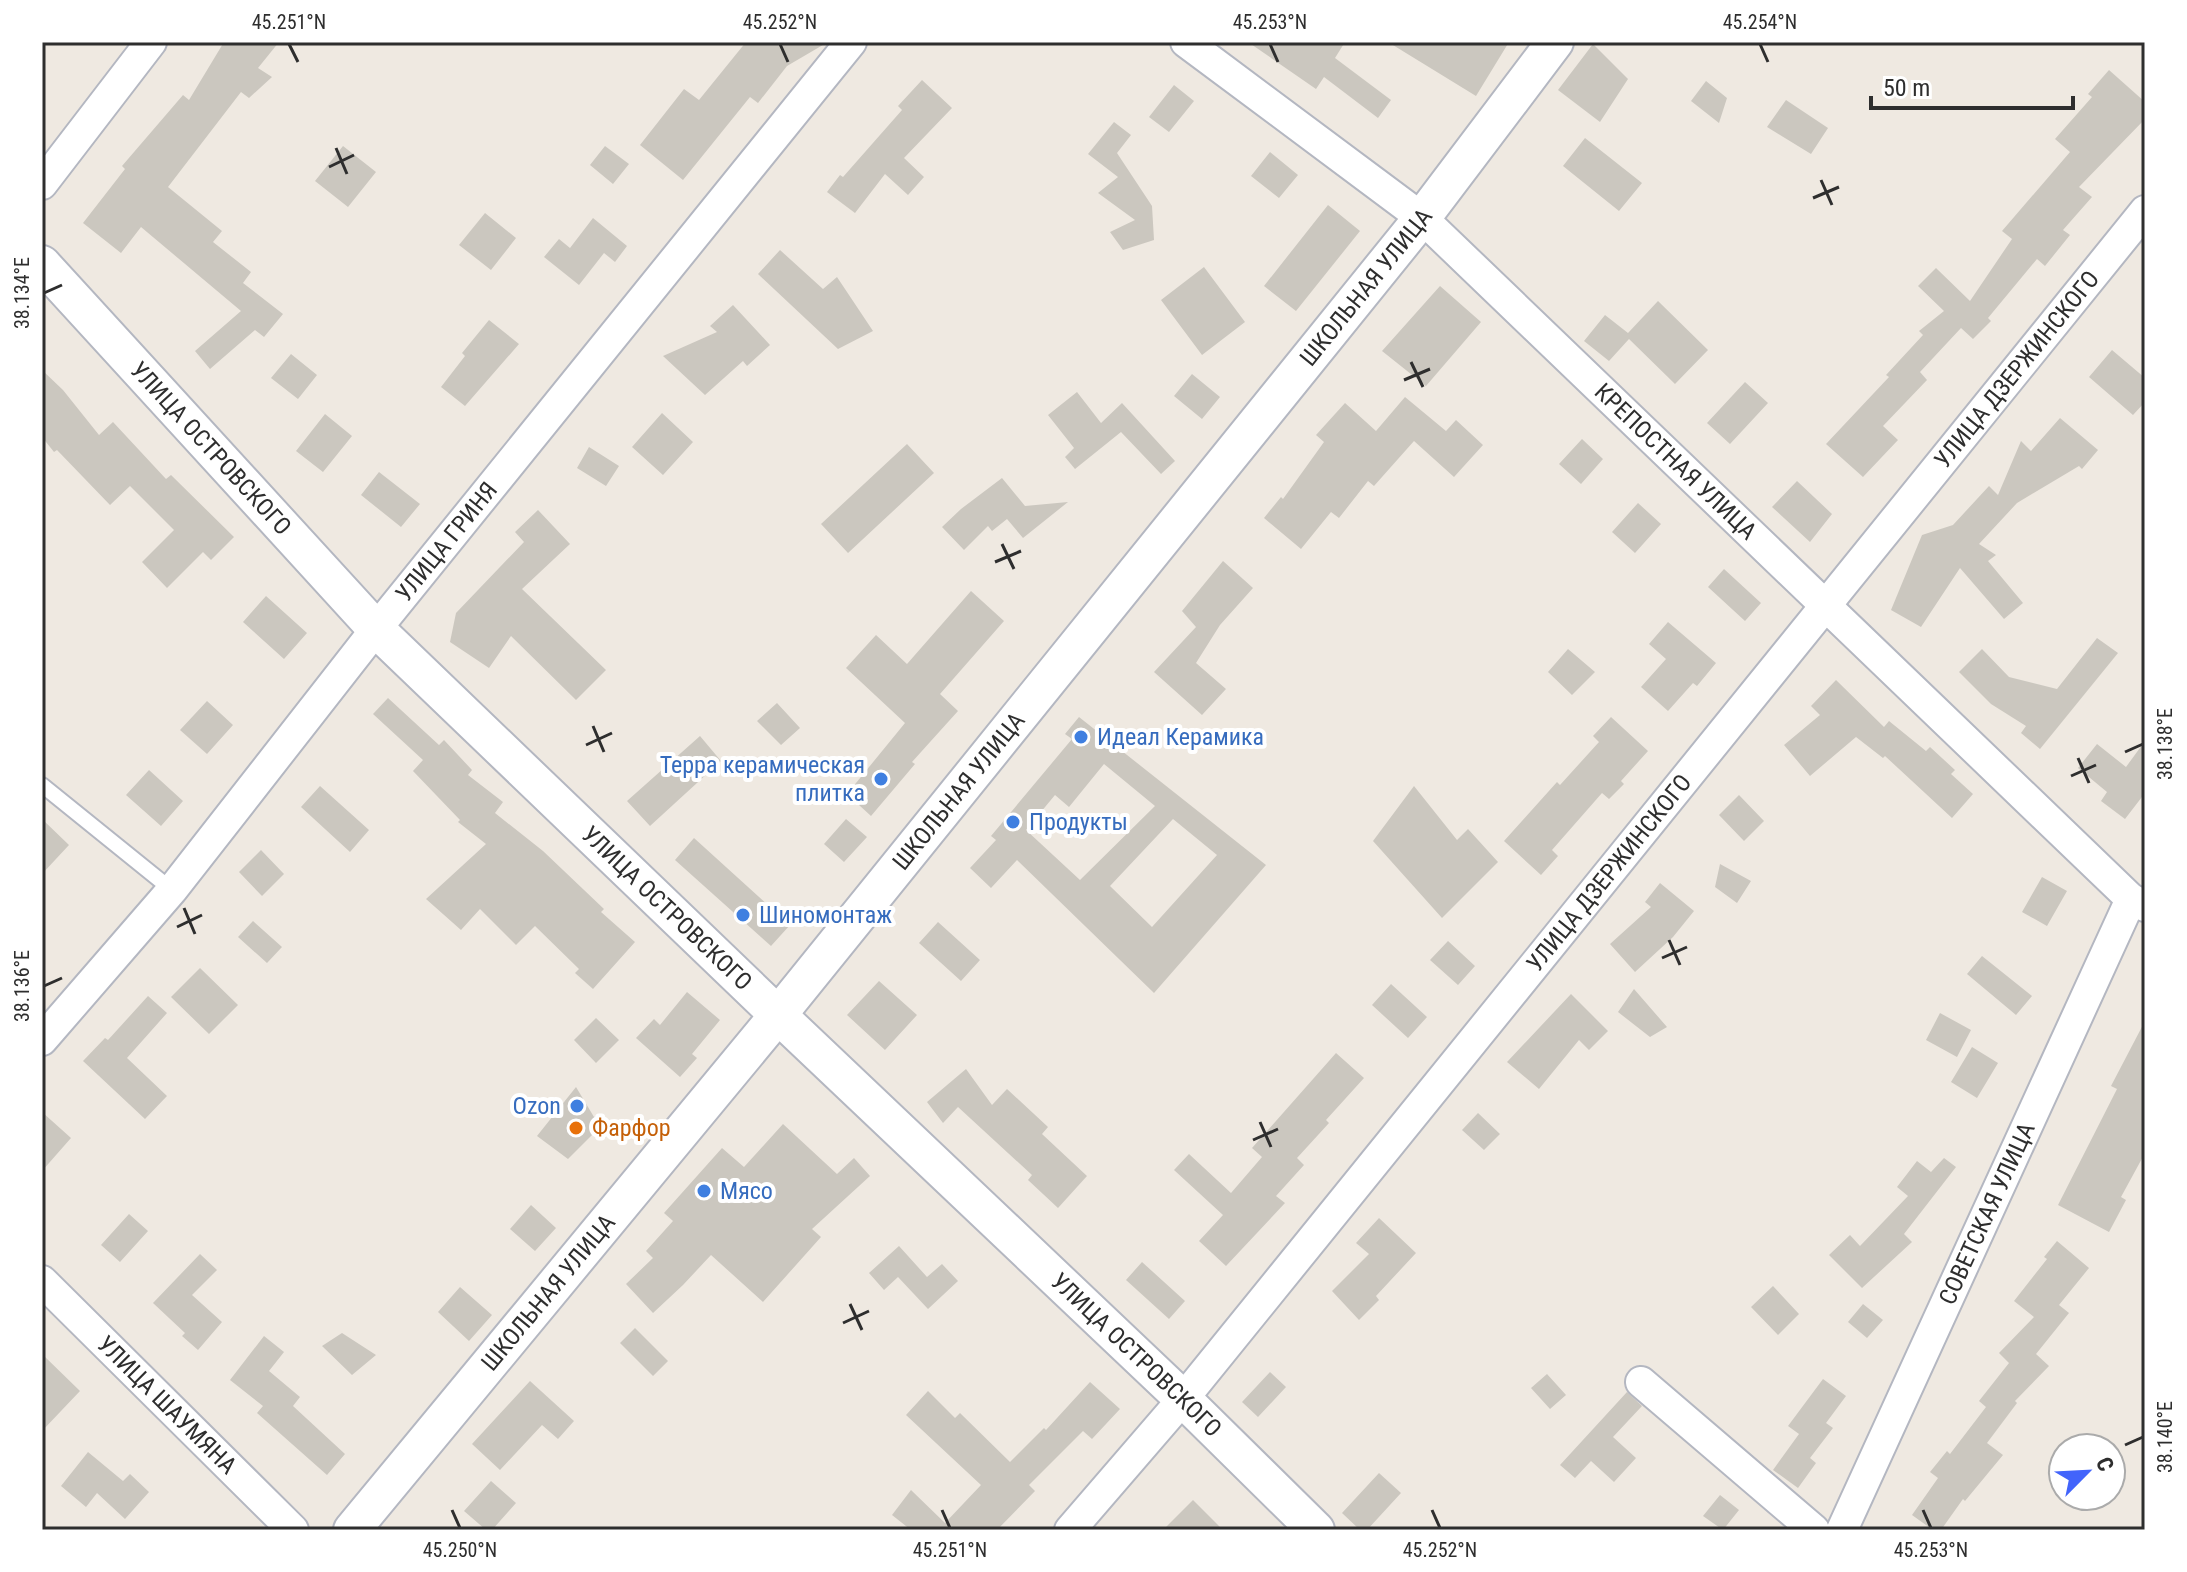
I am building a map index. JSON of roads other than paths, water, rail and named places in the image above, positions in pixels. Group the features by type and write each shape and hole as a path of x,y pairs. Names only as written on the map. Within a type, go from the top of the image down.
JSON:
{"street":[{"path":"42,184 151,42"},
{"name":"УЛИЦА ГРИНЯ","path":"42,1040 172,890 376,629 851,42"},
{"name":"КРЕПОСТНАЯ УЛИЦА","path":"1186,42 1422,218 2138,902"},
{"name":"ШКОЛЬНАЯ УЛИЦА","path":"352,1530 778,1015 1422,218 1555,42"},
{"name":"УЛИЦА ДЗЕРЖИНСКОГО","path":"1070,1530 1183,1399 2145,211"},
{"name":"УЛИЦА ОСТРОВСКОГО","path":"42,264 376,629 1183,1399 1316,1530"},
{"name":"СОВЕТСКАЯ УЛИЦА","path":"1842,1530 2138,902"},
{"name":"УЛИЦА ШАУМЯНА","path":"42,1281 293,1530"},
{"path":"1641,1382 1814,1530"}],"lane":[{"path":"42,785 172,890"}],"place":[{"name":"Идеал Керамика","path":"1081,737"},
{"name":"Терра керамическая плитка","path":"881,779"},
{"name":"Продукты","path":"1013,822"},
{"name":"Шиномонтаж","path":"743,915"},
{"name":"Ozon","path":"577,1106"},
{"name":"Фарфор","path":"576,1128"},
{"name":"Мясо","path":"704,1191"}]}
